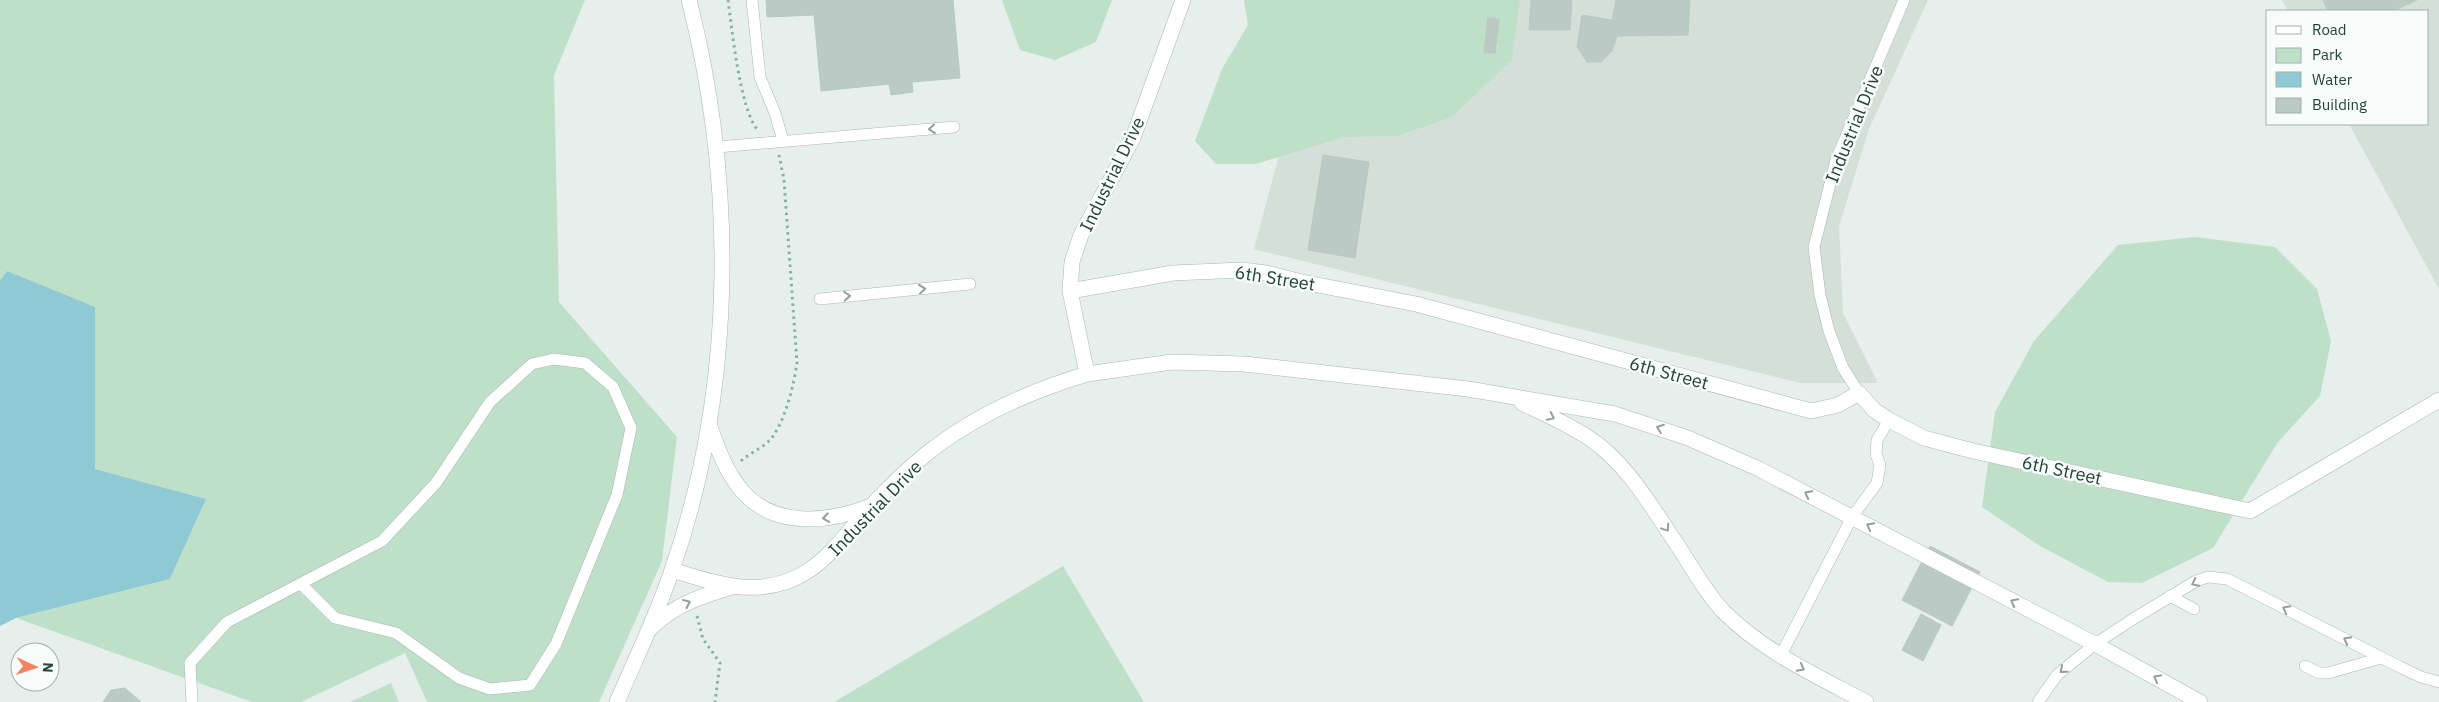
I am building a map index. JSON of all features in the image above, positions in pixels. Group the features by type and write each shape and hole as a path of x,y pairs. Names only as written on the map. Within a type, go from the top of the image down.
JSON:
{"street":[{"path":"617,702 672,570 689,513 708,423 719,325 722,236 717,148 704,62 689,0"},
{"name":"Industrial Drive","path":"672,570 735,586 761,587 800,575 817,566 832,554 872,505 927,454 977,420 1035,392 1086,374 1070,291 1072,262 1081,235 1133,138 1180,3"},
{"name":"6th Street","path":"1070,291 1180,272 1242,270 1266,273 1416,304 1811,411 1838,405 1859,394 1874,410 1924,438 1974,451 2250,511 2439,400"},
{"path":"1086,374 1172,362 1218,362 1279,367 1507,396 1615,414 1656,426 1759,469 2095,644 2200,702"},
{"path":"1507,396 1569,425 1591,439 1612,457 1635,483 1722,610 1754,640 1780,657 1866,702"},
{"path":"708,423 730,472 742,491 751,500 782,516 815,520 854,512 872,505"},
{"path":"648,631 673,610 691,600 735,586"}],"lane":[{"path":"752,0 760,77 775,113 782,141"},
{"name":"Industrial Drive","path":"1859,394 1844,368 1829,331 1820,295 1814,246 1836,160 1904,0"},
{"path":"717,148 954,127"},
{"path":"820,299 970,284"},
{"path":"192,702 190,663 227,622 382,541 436,483 490,402 532,364 554,359 585,363 613,387 631,428 617,495 556,644 530,685 490,689 459,678 396,633 335,618 301,584"},
{"path":"1780,657 1852,517 1877,484 1880,465 1876,454 1877,440 1889,420"},
{"path":"2038,702 2043,692 2057,675 2095,644 2170,596 2208,577 2227,579 2381,658 2421,677 2439,682"},
{"path":"2170,596 2194,609"},
{"path":"2305,666 2319,672 2328,673 2381,658"}],"path":[{"path":"728,0 741,86 752,123 779,155 784,180 796,363 794,379 780,423 770,440 747,455 730,472"},
{"path":"691,600 703,639 720,663 715,702"}],"shaded area":[{"path":"1320,0 1928,0 1869,129 1839,226 1843,313 1878,383 1800,383 1254,249"},
{"path":"2282,0 2439,0 2439,289 2350,125 2429,125 2429,10 2287,10"}],"green space":[{"path":"0,0 585,0 554,75 559,302 677,437 662,561 599,702 427,702 405,653 301,702 252,702 16,618 170,579 206,499 95,469 94,308 7,271 0,281"},
{"path":"1002,0 1112,0 1096,42 1055,60 1020,50"},
{"path":"1244,0 1520,0 1512,60 1452,117 1397,136 1344,137 1256,164 1216,164 1195,141 1222,69 1248,25"},
{"path":"2195,237 2275,247 2317,289 2331,341 2320,396 2278,442 2213,548 2142,583 2108,582 2040,546 1982,507 1995,412 2034,341 2118,245"},
{"path":"1063,566 1144,702 834,702"},
{"path":"391,683 399,702 350,702"}],"water":[{"path":"7,271 95,307 95,469 206,499 170,579 16,618 0,626 0,281"}],"building":[{"path":"766,0 953,0 960,78 912,82 913,92 891,95 889,84 821,91 814,15 767,17"},
{"path":"1531,0 1572,0 1570,30 1529,30"},
{"path":"1616,0 1690,0 1688,35 1617,36 1612,51 1601,62 1587,62 1577,47 1582,15 1612,20"},
{"path":"2323,0 2417,0 2395,10 2328,10"},
{"path":"1488,18 1499,19 1495,53 1484,53"},
{"path":"1323,155 1369,162 1355,258 1308,250"},
{"path":"1930,546 1980,572 1952,626 1902,600"},
{"path":"1921,614 1941,625 1923,661 1902,650"},
{"path":"125,688 141,702 103,702 111,690"}]}
